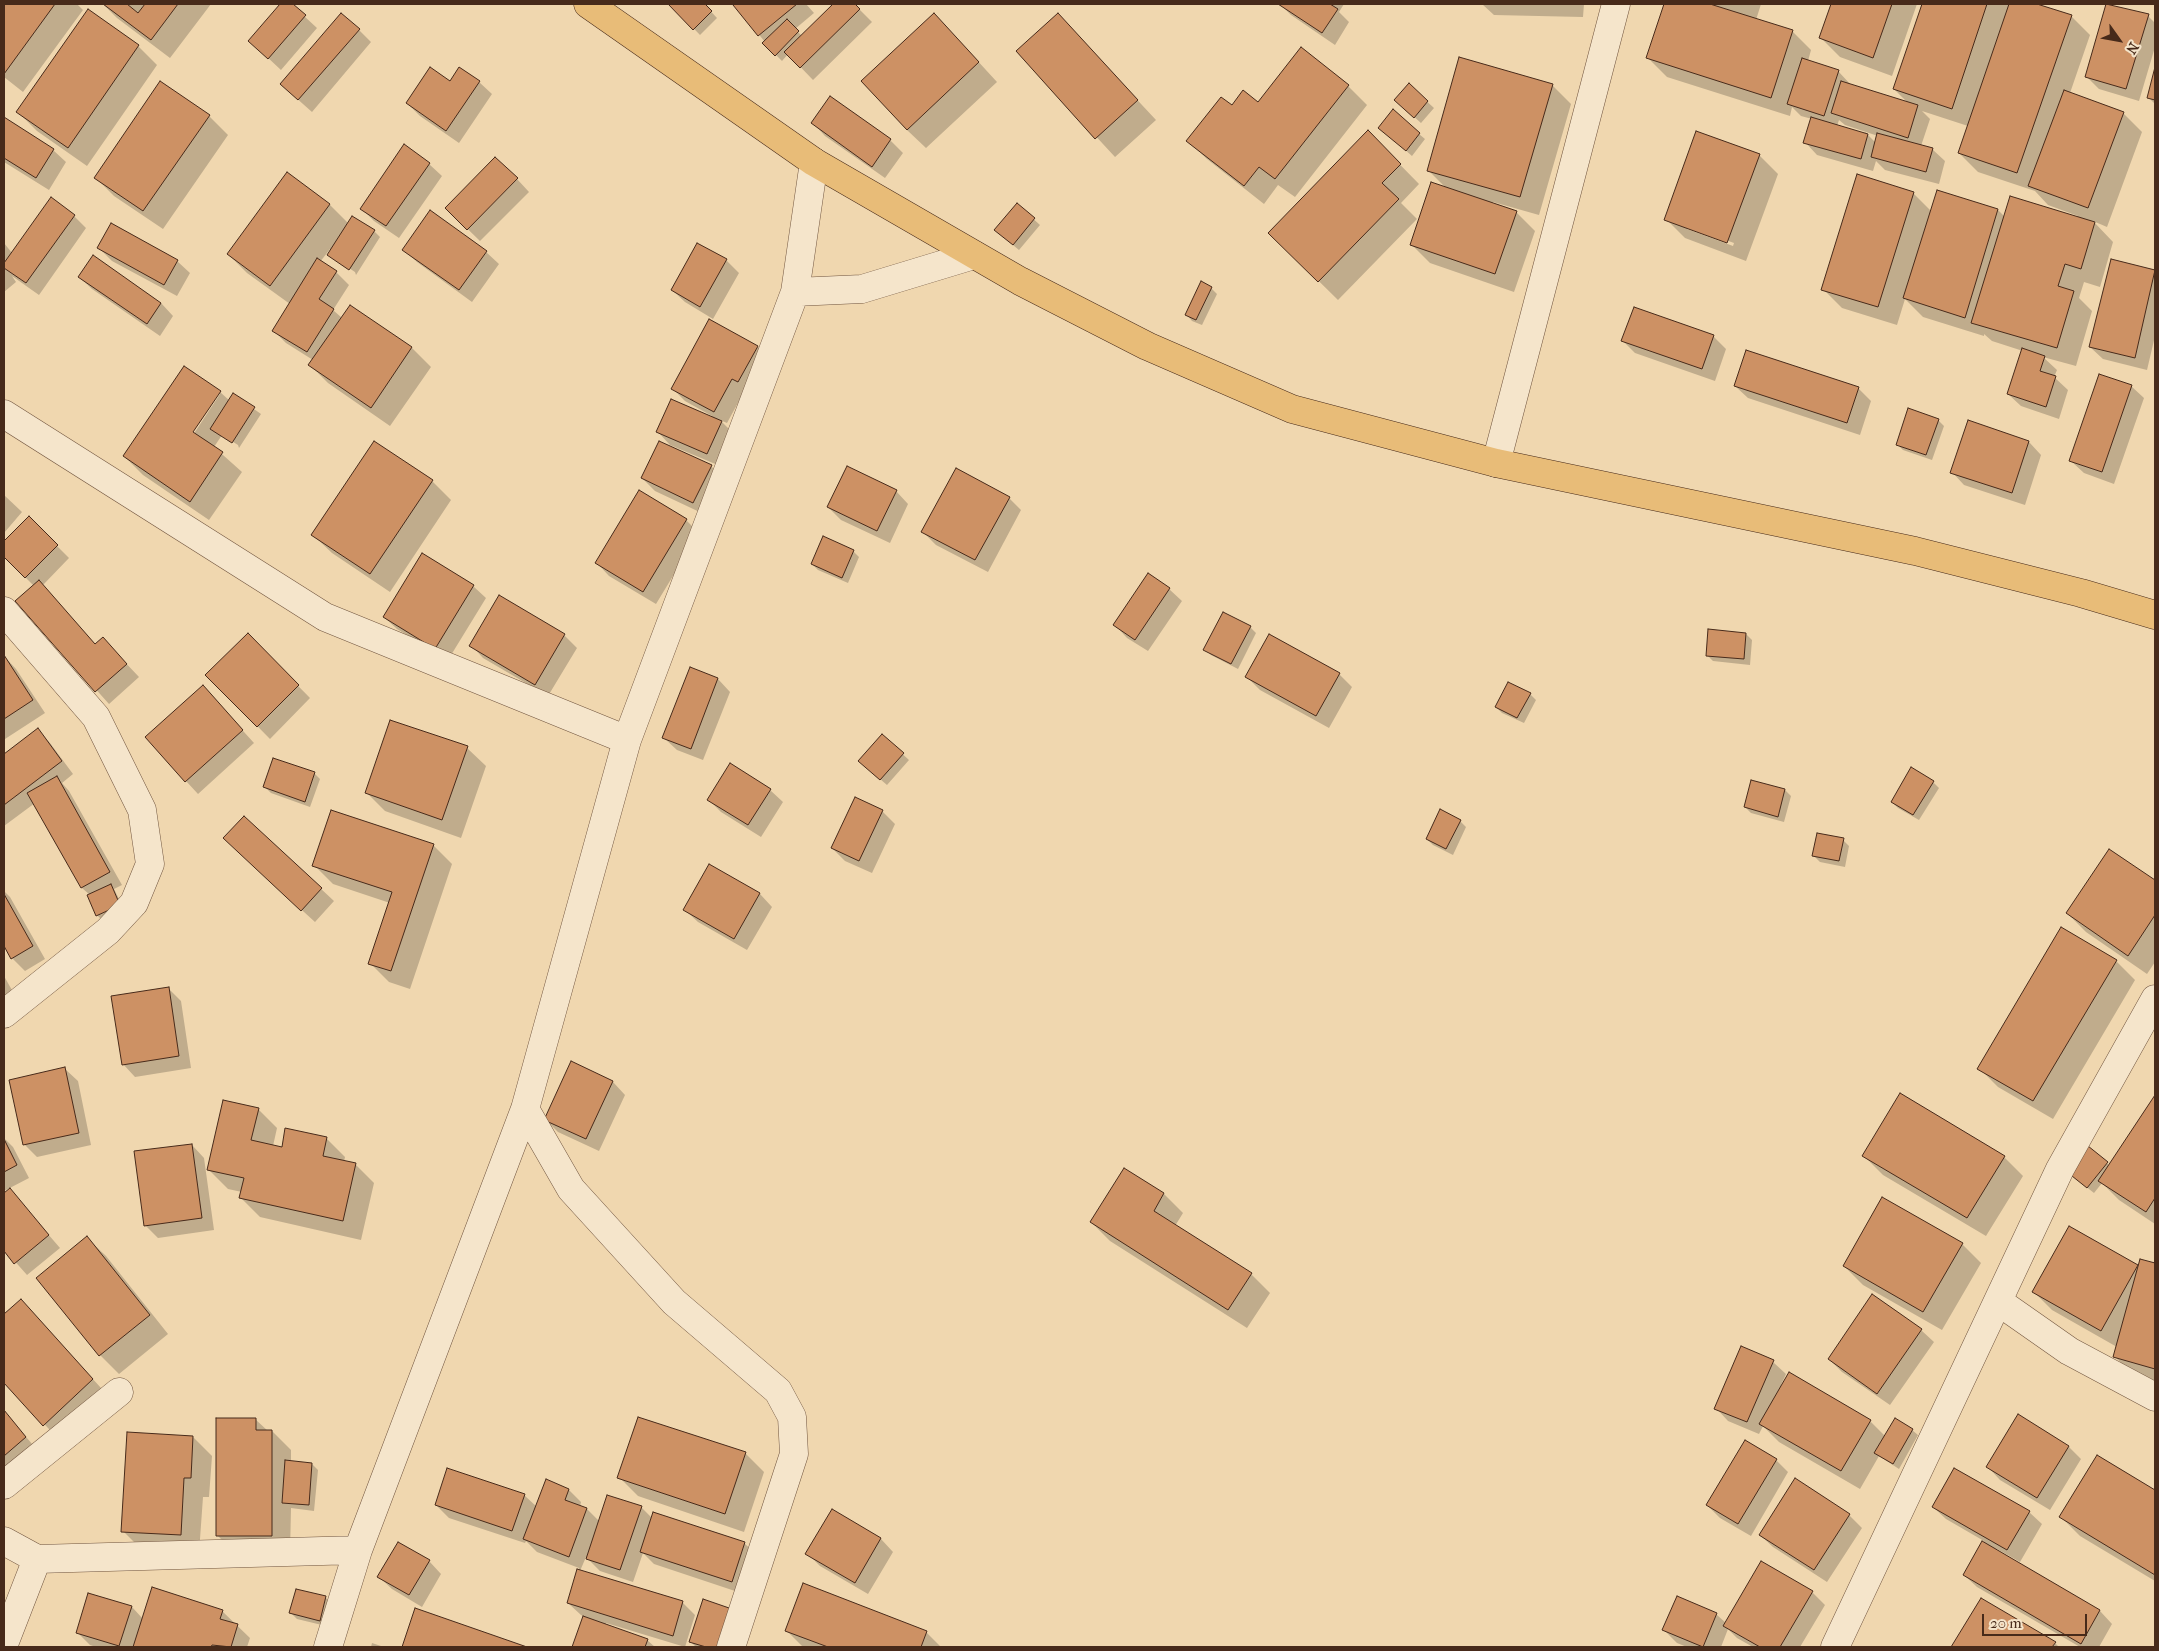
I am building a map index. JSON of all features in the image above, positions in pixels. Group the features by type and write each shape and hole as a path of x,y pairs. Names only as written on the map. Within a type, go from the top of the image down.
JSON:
{"main road":[{"path":"588,4 814,162 1020,281 1147,346 1292,409 1496,463 1915,551 2081,593 2155,615"}],"street":[{"path":"1496,463 1616,4"},
{"path":"328,1647 358,1550 525,1109 627,740 795,292 814,162"},
{"path":"795,292 862,289 974,254"},
{"path":"4,414 325,617 627,740"},
{"path":"4,611 96,717 142,810 150,864 134,903 108,931 4,1014"},
{"path":"1840,1646 2060,1169 2142,1019 2155,999"},
{"path":"525,1109 571,1189 674,1302 778,1391 792,1417 794,1454 731,1647"},
{"path":"1999,1302 2069,1351 2155,1396"},
{"path":"4,1485 119,1392"},
{"path":"4,1541 37,1559 358,1550"},
{"path":"4,1644 37,1559"}],"building":[{"path":"4,4 55,4 4,74"},
{"path":"103,4 127,4 138,13 145,4 178,4 151,40"},
{"path":"280,4 293,4 306,15 268,59 248,41"},
{"path":"668,4 705,4 712,11 693,30"},
{"path":"797,4 758,36 733,5"},
{"path":"833,4 855,4 860,9 800,68 784,52"},
{"path":"1278,4 1330,4 1338,9 1322,33"},
{"path":"1664,4 1710,4 1793,30 1771,98 1646,58"},
{"path":"1831,4 1892,4 1873,58 1819,38"},
{"path":"1922,4 1987,4 1952,109 1893,89"},
{"path":"2009,4 2037,4 2072,15 2017,173 1958,153"},
{"path":"2106,4 2149,14 2126,89 2085,77"},
{"path":"88,9 139,45 68,148 16,112"},
{"path":"341,13 360,29 298,100 280,84"},
{"path":"934,13 979,62 907,130 861,81"},
{"path":"1058,13 1138,100 1095,139 1016,51"},
{"path":"787,19 799,31 775,56 762,43"},
{"path":"1301,47 1349,85 1275,179 1259,167 1244,186 1186,141 1221,97 1232,105 1243,90 1258,102"},
{"path":"1459,57 1553,84 1520,197 1427,171"},
{"path":"1802,58 1839,70 1824,116 1787,104"},
{"path":"430,67 450,81 459,67 480,81 446,131 406,103"},
{"path":"2155,67 2155,100 2147,98"},
{"path":"160,81 210,115 143,211 94,178"},
{"path":"1841,81 1918,105 1908,138 1831,113"},
{"path":"1409,83 1428,101 1414,118 1394,100"},
{"path":"2064,90 2124,112 2088,208 2028,186"},
{"path":"830,96 891,139 872,167 811,123"},
{"path":"1393,109 1420,133 1406,151 1378,128"},
{"path":"4,117 54,149 36,178 4,158"},
{"path":"1811,117 1868,134 1861,159 1803,143"},
{"path":"1368,130 1401,164 1382,183 1399,199 1318,282 1268,233"},
{"path":"1696,131 1760,154 1727,243 1664,220"},
{"path":"1877,133 1933,148 1926,172 1871,157"},
{"path":"404,144 430,163 386,226 360,209"},
{"path":"495,157 518,178 467,230 445,208"},
{"path":"287,172 330,204 270,286 227,254"},
{"path":"1857,174 1914,192 1878,307 1821,290"},
{"path":"1431,182 1517,211 1495,274 1410,245"},
{"path":"1937,190 1998,209 1965,318 1903,298"},
{"path":"2010,196 2095,222 2081,269 2065,264 2058,286 2074,291 2057,348 1971,323"},
{"path":"51,197 75,215 26,283 4,268 4,263"},
{"path":"1017,203 1035,218 1013,245 994,230"},
{"path":"430,210 487,251 459,290 402,250"},
{"path":"352,216 375,230 349,270 327,255"},
{"path":"111,223 178,260 164,285 97,248"},
{"path":"697,243 727,259 700,307 671,290"},
{"path":"93,255 161,303 147,324 78,277"},
{"path":"317,258 337,271 319,299 334,309 307,352 272,331"},
{"path":"2111,259 2155,270 2135,358 2089,347"},
{"path":"1201,281 1212,287 1196,320 1185,315"},
{"path":"350,305 412,347 371,408 308,365"},
{"path":"1634,307 1714,335 1702,369 1621,341"},
{"path":"709,319 758,346 738,382 732,379 714,412 671,389"},
{"path":"2022,348 2045,356 2040,371 2056,376 2046,407 2007,394"},
{"path":"1746,350 1859,387 1847,423 1734,386"},
{"path":"184,366 221,391 193,432 223,452 190,502 123,456"},
{"path":"2099,374 2132,385 2102,472 2069,461"},
{"path":"233,393 255,407 232,443 210,429"},
{"path":"671,399 722,421 707,454 656,432"},
{"path":"1908,408 1939,419 1926,455 1896,445"},
{"path":"1968,420 2029,441 2012,493 1950,473"},
{"path":"374,441 433,480 370,574 311,535"},
{"path":"659,441 712,465 693,503 641,478"},
{"path":"847,466 897,490 877,531 827,507"},
{"path":"956,468 1010,497 975,560 921,532"},
{"path":"639,490 687,519 643,592 595,563"},
{"path":"29,516 58,545 25,578 4,557 4,541"},
{"path":"823,536 854,550 842,578 811,564"},
{"path":"422,553 474,585 435,649 383,617"},
{"path":"1148,573 1170,588 1135,640 1113,625"},
{"path":"39,580 95,644 103,637 127,664 95,692 15,601"},
{"path":"499,595 565,634 535,685 469,646"},
{"path":"1223,612 1251,626 1231,664 1203,650"},
{"path":"1708,629 1746,633 1744,659 1706,656"},
{"path":"248,633 299,685 257,727 205,675"},
{"path":"1269,634 1340,673 1316,716 1245,677"},
{"path":"4,655 33,700 4,719"},
{"path":"690,667 718,678 691,749 662,738"},
{"path":"1508,682 1531,693 1517,718 1495,707"},
{"path":"203,685 243,730 185,782 145,737"},
{"path":"390,720 468,746 442,820 365,793"},
{"path":"38,728 62,761 4,805 4,754"},
{"path":"882,734 904,753 880,780 858,761"},
{"path":"273,758 315,772 305,802 263,787"},
{"path":"730,763 771,789 748,825 707,800"},
{"path":"1911,767 1934,781 1913,815 1891,802"},
{"path":"57,776 110,872 81,888 27,793"},
{"path":"1751,780 1785,789 1778,817 1744,807"},
{"path":"855,797 883,810 859,861 831,848"},
{"path":"1440,809 1461,820 1446,849 1426,839"},
{"path":"331,810 434,844 391,971 368,964 392,892 312,866"},
{"path":"244,816 322,888 301,911 223,838"},
{"path":"1817,833 1844,838 1839,861 1812,856"},
{"path":"2109,849 2155,880 2155,915 2128,956 2066,913"},
{"path":"709,864 760,893 734,939 683,910"},
{"path":"111,884 120,905 96,916 87,895"},
{"path":"4,894 33,946 11,959 4,946"},
{"path":"2061,927 2117,960 2033,1101 1977,1069"},
{"path":"169,987 179,1056 122,1065 111,996"},
{"path":"571,1061 613,1081 586,1139 544,1120"},
{"path":"65,1067 79,1133 23,1145 9,1080"},
{"path":"1900,1093 2005,1156 1967,1218 1862,1156"},
{"path":"2155,1095 2155,1198 2146,1212 2098,1181"},
{"path":"223,1100 259,1108 251,1140 282,1147 285,1128 327,1137 323,1156 356,1163 343,1221 239,1198 244,1178 207,1170"},
{"path":"4,1139 17,1165 4,1172"},
{"path":"192,1144 202,1218 144,1226 134,1151"},
{"path":"2088,1146 2108,1162 2087,1188 2067,1172"},
{"path":"1124,1168 1164,1193 1154,1211 1252,1273 1228,1310 1090,1222"},
{"path":"10,1188 49,1235 14,1264 4,1251 4,1193"},
{"path":"1882,1197 1963,1243 1923,1312 1843,1266"},
{"path":"2069,1226 2138,1265 2101,1331 2032,1292"},
{"path":"87,1236 150,1315 99,1356 36,1278"},
{"path":"2140,1259 2155,1263 2155,1369 2113,1357"},
{"path":"1872,1294 1922,1329 1877,1394 1828,1359"},
{"path":"21,1299 93,1379 43,1426 4,1383 4,1314"},
{"path":"1741,1346 1774,1360 1747,1422 1714,1409"},
{"path":"1789,1372 1871,1420 1841,1471 1759,1424"},
{"path":"4,1410 26,1437 4,1456"},
{"path":"2018,1414 2069,1446 2037,1498 1986,1467"},
{"path":"638,1417 746,1452 725,1514 617,1478"},
{"path":"216,1418 256,1418 256,1430 272,1430 272,1536 216,1536"},
{"path":"1895,1418 1913,1429 1893,1464 1874,1453"},
{"path":"127,1432 193,1436 191,1478 184,1478 181,1535 121,1532"},
{"path":"1745,1440 1777,1459 1738,1524 1706,1505"},
{"path":"2097,1455 2155,1490 2155,1575 2059,1517"},
{"path":"285,1460 312,1463 309,1505 282,1503"},
{"path":"447,1468 525,1494 512,1531 435,1505"},
{"path":"1954,1468 2030,1511 2007,1550 1932,1507"},
{"path":"1795,1478 1850,1514 1814,1570 1759,1535"},
{"path":"546,1479 569,1489 565,1500 587,1508 569,1557 523,1539"},
{"path":"607,1495 642,1506 620,1570 586,1559"},
{"path":"832,1509 881,1538 855,1583 805,1554"},
{"path":"653,1512 745,1542 732,1582 640,1552"},
{"path":"1982,1541 2100,1610 2081,1644 1963,1575"},
{"path":"398,1542 430,1560 409,1595 377,1577"},
{"path":"1761,1561 1813,1591 1780,1647 1760,1647 1723,1626"},
{"path":"577,1569 683,1601 673,1636 567,1603"},
{"path":"803,1583 927,1631 921,1647 828,1647 785,1631"},
{"path":"152,1587 223,1610 220,1619 238,1624 231,1647 212,1645 211,1647 133,1647"},
{"path":"296,1589 326,1596 320,1621 289,1613"},
{"path":"88,1593 132,1606 119,1646 76,1633"},
{"path":"1677,1596 1717,1613 1703,1647 1662,1630"},
{"path":"1981,1598 2056,1642 2052,1647 1951,1647"},
{"path":"703,1599 732,1609 720,1647 706,1647 689,1642"},
{"path":"415,1608 527,1647 402,1647"},
{"path":"583,1616 648,1639 645,1647 572,1647"}]}
